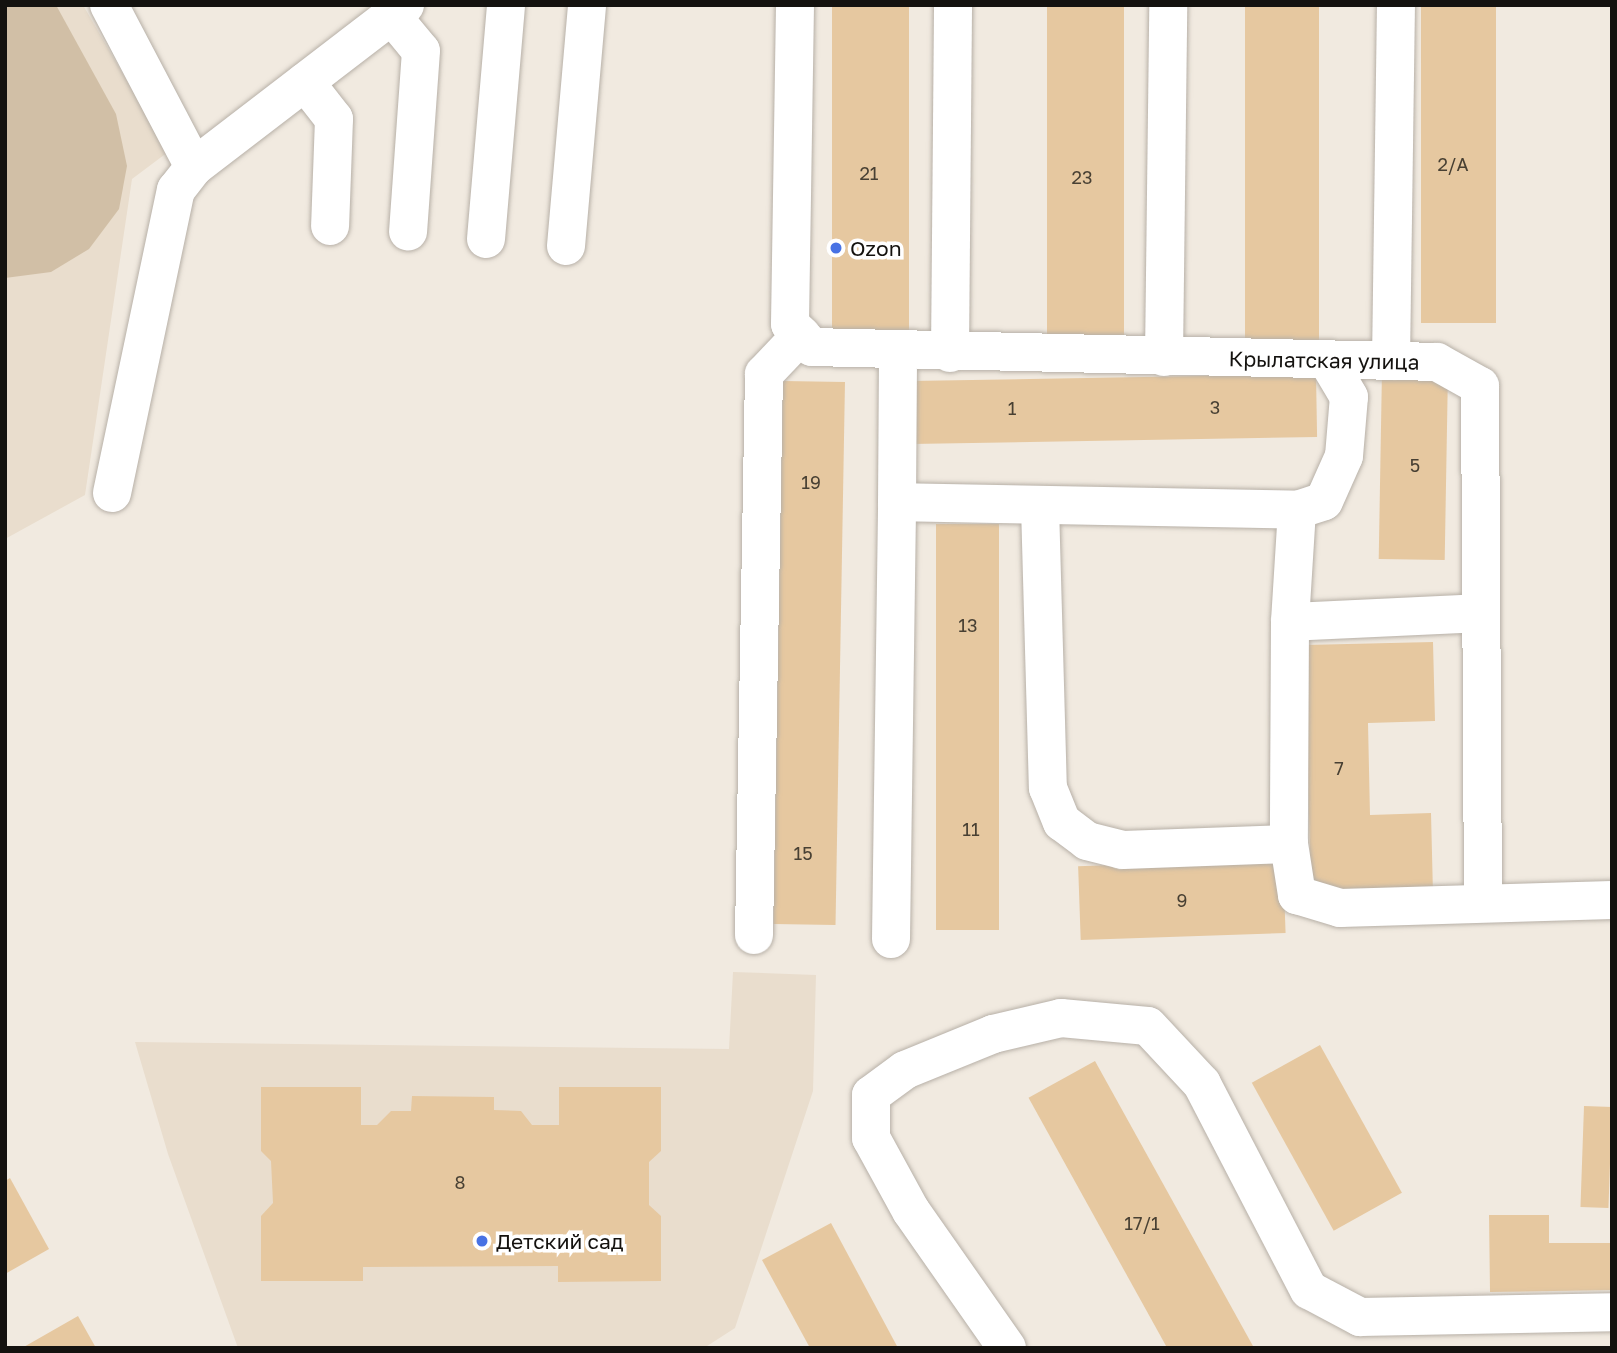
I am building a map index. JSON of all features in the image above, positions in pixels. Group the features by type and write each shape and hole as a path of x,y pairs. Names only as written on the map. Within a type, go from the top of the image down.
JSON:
{"street":[{"path":"109,5 194,167"},
{"path":"486,239 506,5"},
{"path":"566,246 587,5"},
{"path":"754,935 764,374 801,335 790,324 795,5"},
{"path":"950,353 953,5"},
{"path":"1164,357 1168,5"},
{"path":"1391,361 1396,5"},
{"path":"112,492 176,190 194,167 398,10 421,51 408,232"},
{"path":"305,82 334,119 330,226"},
{"name":"Крылатская улица","path":"801,335 812,347 898,352 1437,362 1480,386 1483,903"},
{"path":"891,939 898,352"},
{"path":"897,502 1297,510 1324,501 1344,456 1349,397 1327,360"},
{"path":"1040,506 1048,788 1062,822 1087,841 1122,850 1289,844"},
{"path":"1297,510 1290,622 1289,844 1297,895 1320,906 1612,900"},
{"path":"1290,622 1480,613"},
{"path":"1007,1348 911,1211 871,1138 871,1095 905,1070 993,1034 1061,1018 1148,1026 1202,1084 1309,1290 1360,1317 1612,1312"}],"shaded area":[{"path":"5,5 83,5 168,152 132,179 85,495 5,539"},
{"path":"5,5 56,5 116,114 127,166 119,209 89,249 51,272 5,278"},
{"name":"Детский сад","path":"733,972 816,975 813,1091 735,1328 704,1348 238,1348 168,1154 135,1042 729,1049"}],"building":[{"path":"832,5 909,5 909,341 832,341"},
{"path":"1047,5 1124,5 1124,348 1047,348"},
{"path":"1245,5 1319,5 1319,341 1245,341"},
{"path":"1421,5 1496,5 1496,323 1421,323"},
{"path":"1382,370 1448,371 1445,560 1379,559"},
{"path":"1316,374 1317,437 911,444 910,381"},
{"path":"783,381 845,382 836,925 774,924"},
{"path":"936,524 999,524 999,930 936,930"},
{"path":"1433,642 1435,721 1368,723 1370,815 1431,813 1433,894 1311,897 1305,645"},
{"path":"1283,859 1286,933 1081,940 1078,866"},
{"path":"1320,1045 1402,1193 1334,1231 1252,1083"},
{"path":"1095,1061 1254,1348 1167,1348 1029,1098"},
{"path":"261,1087 361,1087 361,1125 377,1125 391,1111 411,1111 412,1096 494,1097 494,1110 521,1111 532,1125 559,1125 559,1087 661,1087 661,1151 649,1162 649,1205 661,1216 661,1281 558,1282 558,1266 363,1267 363,1281 261,1281 261,1216 273,1203 271,1161 261,1151"},
{"path":"1584,1106 1612,1107 1608,1208 1580,1207"},
{"path":"10,1178 49,1249 5,1274 5,1181"},
{"path":"1489,1215 1549,1215 1549,1243 1612,1243 1612,1290 1490,1292"},
{"path":"831,1223 898,1348 810,1348 762,1260"},
{"path":"78,1316 96,1348 22,1348"}],"place":[{"name":"Ozon","path":"836,248"},
{"name":"Детский сад","path":"482,1241"}]}
